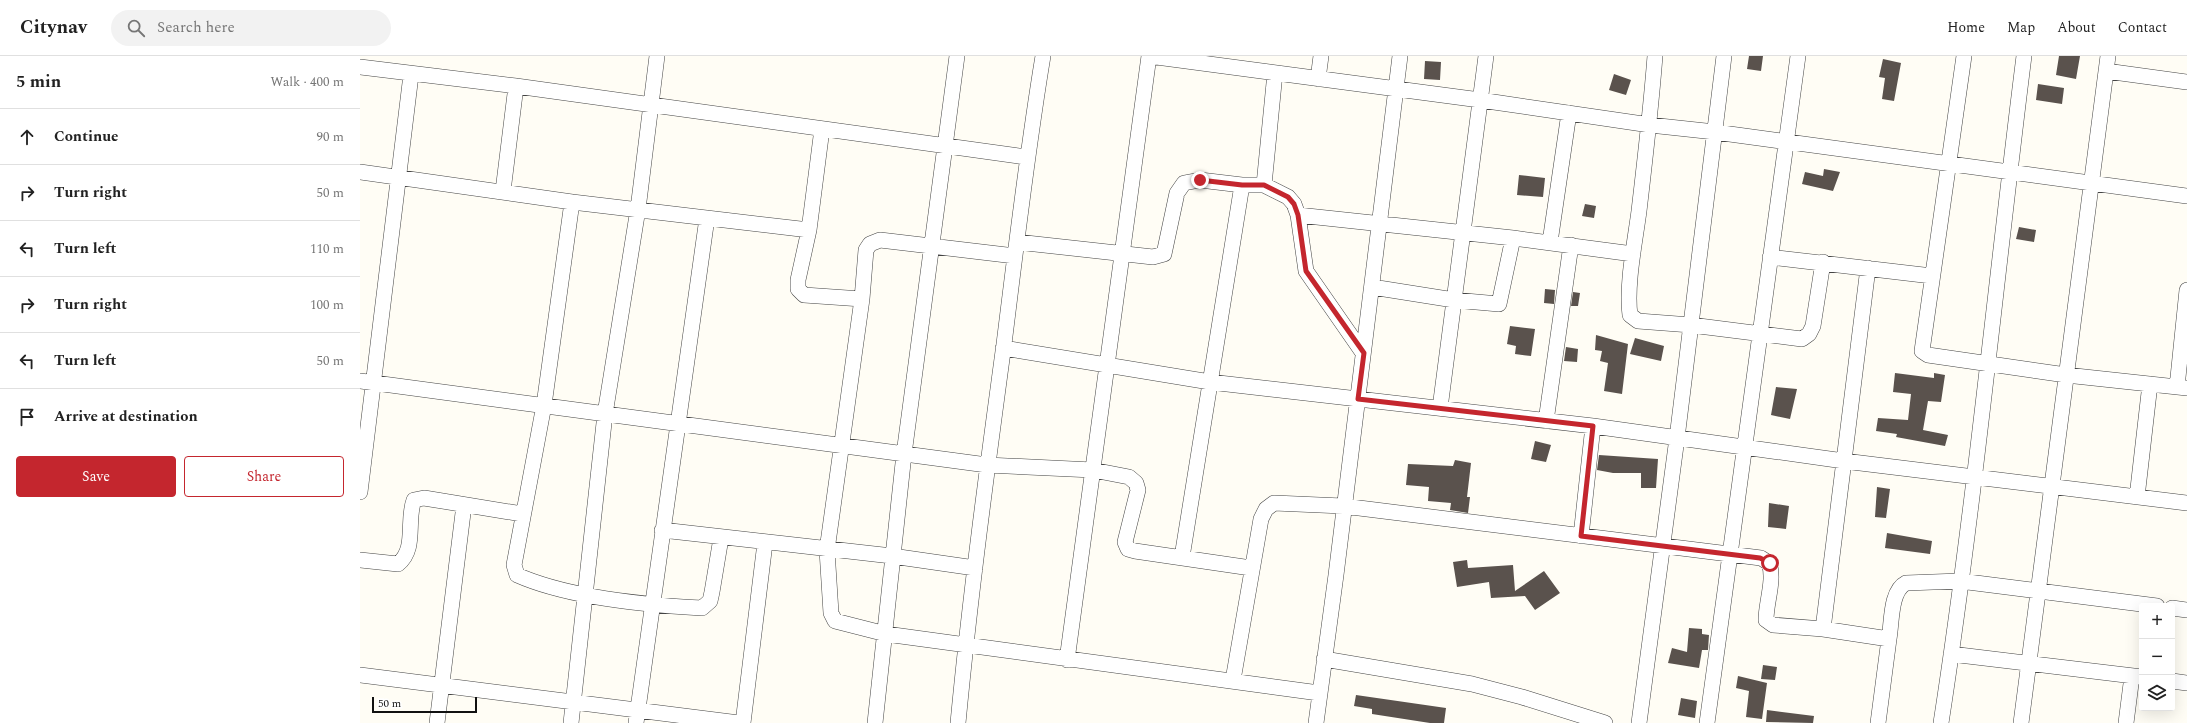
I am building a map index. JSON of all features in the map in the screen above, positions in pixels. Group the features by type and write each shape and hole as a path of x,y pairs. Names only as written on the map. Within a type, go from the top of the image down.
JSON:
{"street":[{"path":"571,723 605,414 638,209 657,56"},
{"path":"875,723 886,634 892,556 904,454 957,56"},
{"path":"958,723 965,646 987,465 1016,249 1026,157 1043,56"},
{"path":"1067,660 1149,56 1480,100 1650,125 1715,132 1786,143 1949,164 2091,185 2187,196"},
{"path":"1318,79 1321,56"},
{"path":"1316,723 1364,353 1400,56"},
{"path":"1440,408 1486,56"},
{"path":"1655,56 1650,125 1633,254 1629,306 1630,315 1638,321 1691,325 1802,338 1810,334 1813,326 1824,262"},
{"path":"1639,723 1677,438 1724,56"},
{"path":"1707,723 1743,447 1798,56"},
{"path":"1964,56 1922,351 1928,355 2066,375 2182,387 2187,290"},
{"path":"1941,723 1952,654 1960,580 1989,364 2009,173 2024,56"},
{"path":"2022,723 2108,56"},
{"path":"360,67 411,75 516,86 1026,157"},
{"path":"2106,71 2187,82"},
{"path":"1264,185 1275,73"},
{"path":"360,492 366,382 399,177 411,75"},
{"path":"503,192 516,86"},
{"path":"1550,242 1569,113"},
{"path":"822,129 809,230 798,280 798,289 804,295 862,299"},
{"path":"360,172 572,202 809,230"},
{"path":"1319,693 1233,680 965,646 886,634 835,621 831,613 827,550 840,445 862,299 866,250 870,244 880,240 932,246 1153,257 1164,254 1177,193 1184,183 1200,180 1242,185 1264,185 1288,197 1294,204 1298,215 1306,271 1364,353"},
{"path":"1182,557 1242,185"},
{"path":"572,202 544,405 522,514 514,565 517,575 529,580 584,594 652,605 702,608 710,601 721,538"},
{"path":"1298,215 1380,222 1550,242 1633,254"},
{"path":"637,716 707,218"},
{"path":"1372,287 1454,300 1499,304 1514,238"},
{"path":"1546,421 1572,245"},
{"path":"1770,257 1824,262 1932,276"},
{"path":"1823,629 1868,268"},
{"path":"1003,348 1210,382 1593,426 1844,461 2187,503"},
{"path":"366,382 987,465 1093,470 1129,477 1136,483 1138,490 1125,542 1128,549 1251,568"},
{"path":"2137,496 2150,384"},
{"path":"1581,536 1593,426"},
{"path":"360,560 398,564 406,558 409,550 411,508 414,500 424,498 464,506 522,514"},
{"path":"1233,680 1251,568 1261,519 1266,509 1274,503 1344,506 1760,558 1770,563 1772,571 1766,608 1766,620 1773,625 1823,629 1889,639"},
{"path":"437,723 464,506"},
{"path":"662,530 765,543 892,556 975,568"},
{"path":"743,723 765,543"},
{"path":"1878,723 1896,595 1900,586 1906,583 1960,580 2139,604"},
{"path":"2175,608 2187,610"},
{"path":"1952,654 2137,677 2126,723"},
{"path":"1324,659 1472,684 1522,697 1605,723"},
{"path":"360,676 441,684 573,701 637,716 739,723"},
{"path":"2175,681 2187,683"}],"building":[{"path":"1749,56 1763,56 1761,71 1747,69"},
{"path":"2059,56 2080,56 2076,79 2056,75"},
{"path":"1883,59 1901,63 1894,101 1882,99 1885,78 1879,77"},
{"path":"1425,61 1441,62 1440,80 1424,79"},
{"path":"1614,74 1631,80 1626,95 1609,90"},
{"path":"2038,84 2064,88 2062,104 2036,100"},
{"path":"1824,169 1840,172 1833,191 1802,184 1805,172 1823,176"},
{"path":"1519,175 1545,178 1543,197 1517,195"},
{"path":"1585,204 1596,206 1594,218 1582,216"},
{"path":"2019,227 2036,230 2034,242 2016,239"},
{"path":"1545,289 1555,290 1554,304 1544,303"},
{"path":"1573,292 1580,293 1578,306 1571,306"},
{"path":"1510,326 1535,329 1531,356 1515,354 1516,346 1507,344"},
{"path":"1596,335 1628,344 1622,394 1604,391 1608,363 1600,361 1602,351 1595,350"},
{"path":"1635,338 1664,346 1661,361 1630,354"},
{"path":"1566,347 1578,349 1577,362 1564,361"},
{"path":"1895,373 1934,378 1934,373 1945,375 1941,402 1928,401 1923,430 1948,435 1945,446 1896,437 1897,434 1876,431 1878,418 1908,420 1911,394 1893,392"},
{"path":"1776,387 1797,389 1790,419 1771,415"},
{"path":"1535,441 1551,445 1546,462 1531,459"},
{"path":"1599,455 1658,459 1656,488 1641,488 1641,473 1613,473 1597,470"},
{"path":"1455,460 1471,463 1467,497 1470,497 1468,513 1450,510 1451,503 1428,501 1429,487 1406,485 1408,464 1453,466"},
{"path":"1877,487 1890,489 1886,518 1875,517"},
{"path":"1769,503 1789,506 1786,529 1768,527"},
{"path":"1887,533 1932,541 1930,554 1885,548"},
{"path":"1467,560 1468,568 1513,565 1515,591 1544,571 1560,593 1535,610 1525,596 1491,598 1489,582 1457,587 1453,562"},
{"path":"1689,628 1702,629 1702,634 1709,635 1708,650 1702,650 1699,668 1668,663 1672,648 1687,652"},
{"path":"1763,665 1777,667 1775,680 1761,679"},
{"path":"1738,676 1767,683 1762,719 1746,717 1749,691 1736,688"},
{"path":"1356,695 1446,708 1444,723 1430,723 1372,714 1372,709 1354,706"},
{"path":"1681,698 1697,701 1695,718 1678,715"},
{"path":"1767,710 1814,716 1813,723 1766,722"}],"route":[{"path":"1200,180 1242,185 1264,185 1288,197 1294,204 1298,215 1306,271 1364,353 1358,399 1593,426 1581,536 1760,558 1770,563"}]}
